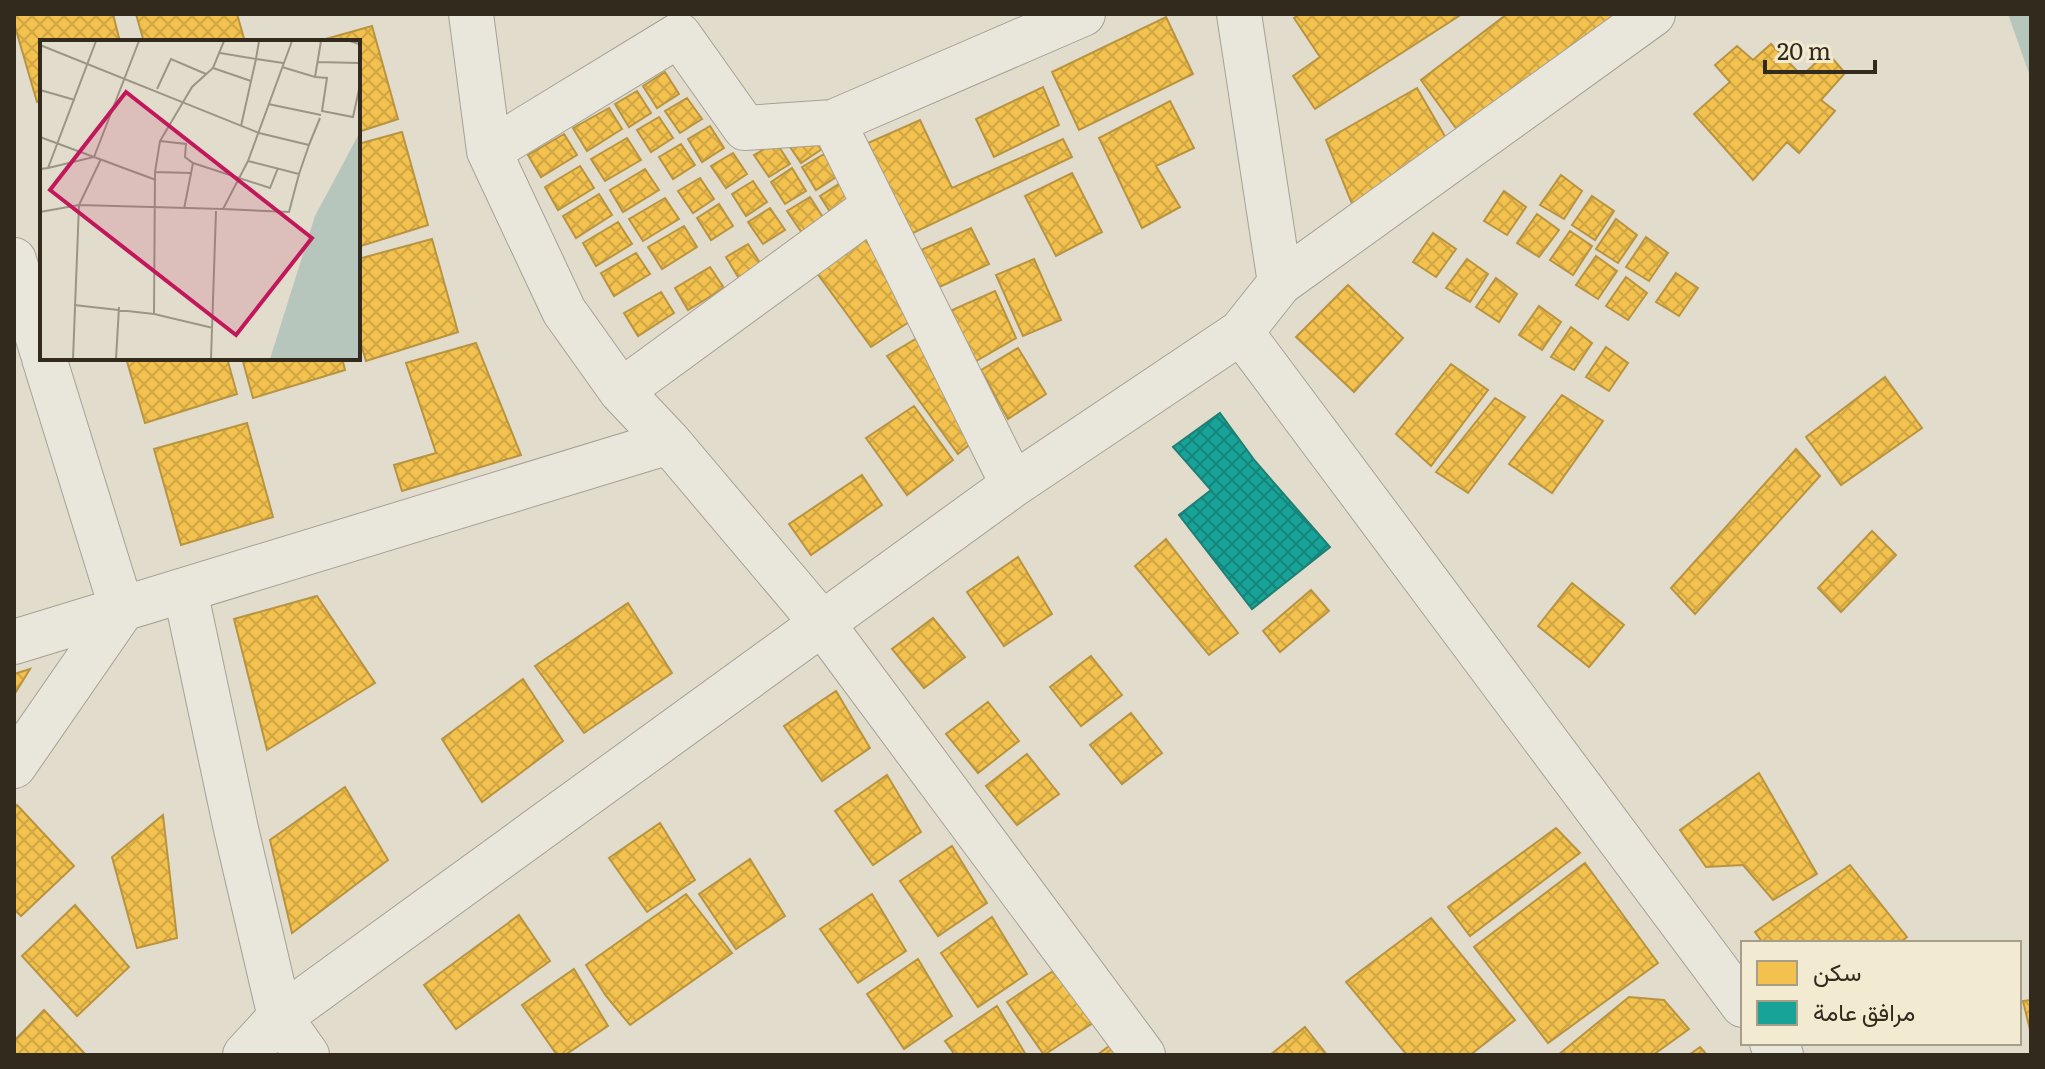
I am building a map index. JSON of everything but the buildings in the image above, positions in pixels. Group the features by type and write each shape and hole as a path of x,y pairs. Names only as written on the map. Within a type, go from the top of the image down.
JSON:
{"street":[{"path":"471,14 489,151 564,311 621,391 669,442 822,623 1143,1055"},
{"path":"489,151 679,35 745,128 833,122 1083,14"},
{"path":"1239,14 1280,283"},
{"path":"245,1055 280,1017 822,623 1013,485 1241,332 1280,283 1653,14"},
{"path":"833,122 1013,485"},
{"path":"621,391 874,206"},
{"path":"14,260 40,344"},
{"path":"1241,332 1741,1002"},
{"path":"45,360 122,610"},
{"path":"14,642 669,442"},
{"path":"185,590 280,1017 307,1055"},
{"path":"14,766 122,610"}],"shaded area":[{"path":"2008,14 2031,14 2031,79"}]}
